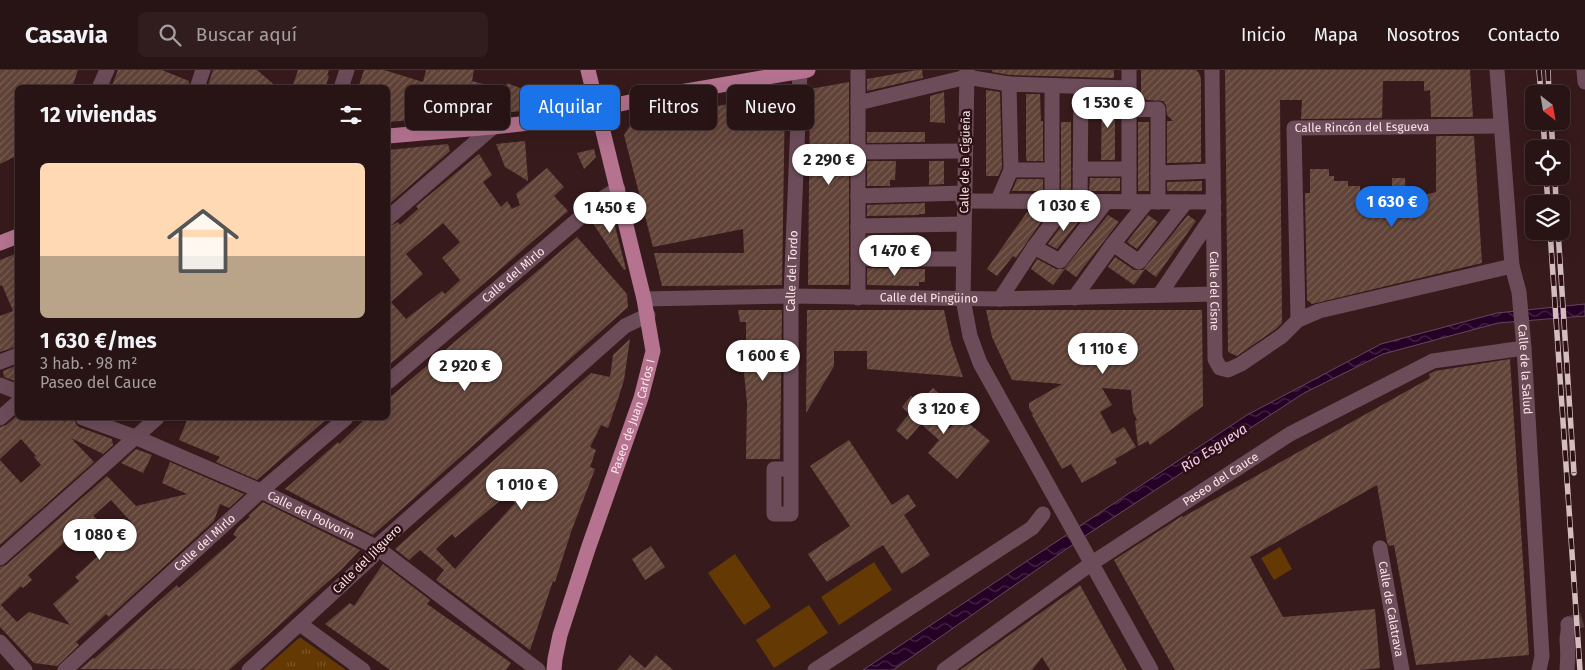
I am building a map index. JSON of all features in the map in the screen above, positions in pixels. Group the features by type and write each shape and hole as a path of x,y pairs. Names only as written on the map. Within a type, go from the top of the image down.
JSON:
{"main road":[{"name":"Paseo de Juan Carlos I","path":"588,70 592,85"},
{"path":"620,104 804,71"},
{"path":"390,136 467,130"},
{"name":"Paseo de Juan Carlos I","path":"554,670 560,635 641,398 653,351 648,315 603,130"},
{"path":"0,243 15,237"}],"street":[{"path":"100,85 107,70"},
{"path":"198,85 204,70"},
{"path":"341,85 347,70"},
{"path":"858,70 858,298"},
{"path":"1129,70 1129,202"},
{"name":"Calle del Cisne","path":"1212,70 1215,359 1220,368 1228,370 1241,364 1282,336 1298,320"},
{"name":"Calle de la Salud","path":"1498,70 1512,266 1519,292 1524,348 1542,650 1535,669"},
{"path":"1584,70 1585,82"},
{"name":"Calle del Tordo","path":"791,469 791,296 804,71"},
{"path":"858,103 967,74 1009,84 1129,88"},
{"name":"Calle de la Cigüeña","path":"967,74 963,299 970,336 980,362 1151,670"},
{"path":"998,200 1011,170 1009,84"},
{"path":"1052,86 1052,201"},
{"path":"1000,299 1034,247 1074,202 1080,169 1081,86"},
{"path":"1074,298 1113,244 1153,202 1158,174 1158,109 1129,110"},
{"name":"Calle Rincón del Esgueva","path":"1298,320 1294,128 1501,126"},
{"path":"390,216 491,130"},
{"path":"858,152 965,151"},
{"path":"1080,169 1129,170"},
{"path":"1011,170 1052,170"},
{"path":"1158,174 1213,172"},
{"name":"Calle del Mirlo","path":"390,380 602,198 618,190"},
{"path":"858,196 964,197 1074,202 1186,202 1214,208"},
{"path":"1034,247 1060,261 1106,202"},
{"path":"1113,244 1139,262 1186,202"},
{"name":"Calle del Cisne","path":"1160,294 1214,208"},
{"path":"858,226 963,224"},
{"path":"858,259 963,259"},
{"path":"1298,320 1319,311 1512,266"},
{"name":"Calle del Pingüino","path":"644,299 791,296 1000,299 1214,294"},
{"name":"Calle del Jilguero","path":"248,670 372,557 376,547 625,326 648,315"},
{"name":"Paseo del Cauce","path":"944,670 1089,558 1290,434 1433,361 1524,348"},
{"path":"0,362 15,356"},
{"path":"0,385 15,391"},
{"path":"0,418 15,405"},
{"name":"Calle del Polvorín","path":"88,420 135,437 261,490 376,547 538,670"},
{"path":"0,558 155,420"},
{"name":"Calle del Mirlo","path":"65,670 261,490 344,420"},
{"path":"815,670 1032,528 1043,514"},
{"name":"Calle de Calatrava","path":"1380,548 1402,670"},
{"path":"300,624 363,670"},
{"path":"1566,670 1569,650 1568,624"},
{"path":"0,642 26,670"}],"green space":[{"path":"1280,547 1292,569 1274,580 1261,558"},
{"path":"735,554 771,607 744,625 708,573"},
{"path":"874,562 892,590 839,625 821,597"},
{"path":"809,605 828,633 774,668 756,640"},
{"path":"301,638 346,670 263,670"}],"water":[{"name":"Río Esgueva","path":"1585,304 1585,316 1498,323 1383,354 1304,393 1088,534 893,670 863,670 1247,415 1381,344 1497,313"}],"building":[{"path":"0,70 78,70 73,85 15,85 15,156 0,164"},
{"path":"118,70 162,70 189,81 188,85 112,85"},
{"path":"213,70 257,70 274,85 208,85"},
{"path":"298,70 329,70 326,85 293,85"},
{"path":"364,70 384,70 423,82 426,70 474,70 472,81 487,85 405,85 405,121 390,122 390,85 359,85"},
{"path":"922,70 923,78 867,91 867,79"},
{"path":"992,70 1114,70 1114,78 1010,75 992,72"},
{"path":"1141,70 1196,70 1199,73 1201,79 1201,162 1167,163 1167,121 1173,121 1167,115 1166,105 1163,101 1147,100 1141,96"},
{"path":"1225,70 1470,70 1473,117 1431,117 1430,90 1424,91 1424,81 1383,81 1382,118 1301,119 1302,100 1280,100 1282,323 1237,356 1228,352"},
{"path":"849,82 849,285 808,285 810,130 814,130 814,88"},
{"path":"507,83 520,88 520,111 510,112 510,85 506,85"},
{"path":"986,90 1000,92 1002,168 998,176 986,176"},
{"path":"944,92 945,123 930,122 930,96"},
{"path":"1026,94 1040,94 1041,121 1043,121 1043,161 1027,161"},
{"path":"1102,96 1115,97 1115,160 1101,160"},
{"path":"727,104 727,130 784,130 782,285 662,286 654,253 744,253 743,229 653,247 624,135 630,126 630,130 717,130 717,106"},
{"path":"1061,122 1071,122 1071,191 1061,191"},
{"path":"1138,122 1149,122 1149,191 1138,191"},
{"path":"867,132 925,132 925,142 867,143"},
{"path":"1436,136 1474,136 1482,263 1312,304 1307,300 1305,193 1310,193 1310,169 1329,169 1329,176 1334,176 1334,181 1348,181 1348,186 1360,186 1360,201 1392,191 1392,178 1405,178 1406,200 1436,192"},
{"path":"525,141 528,181 505,167 496,144"},
{"path":"448,144 450,151 390,203 390,150"},
{"path":"594,149 596,157 584,169 577,153"},
{"path":"479,154 492,175 483,182 501,207 507,201 512,209 520,205 516,194 547,168 564,187 554,196 568,211 390,364 390,226 398,222 400,225 418,209 416,206","holes":["443,223 460,242 442,258 460,280 445,294 442,291 406,319 391,302 423,274 406,254"]},
{"path":"867,161 896,161 895,180 890,180 890,186 867,186"},
{"path":"929,161 944,161 944,184 929,185"},
{"path":"1090,178 1120,178 1120,191 1089,191"},
{"path":"1017,179 1043,179 1043,191 1012,191"},
{"path":"1202,181 1202,191 1167,191 1167,182"},
{"path":"925,203 925,214 867,216 867,205"},
{"path":"610,207 626,269 624,270 592,222"},
{"path":"1027,212 1041,222 1016,258 1013,256 997,276 987,269"},
{"path":"1070,214 1079,221 1057,249 1048,244"},
{"path":"1108,215 1119,222 1076,277 1065,269 1053,285 1031,269 1037,259 1056,269 1064,269"},
{"path":"1148,215 1158,222 1137,249 1127,242"},
{"path":"1188,215 1196,221 1156,277 1145,269 1134,285 1108,267 1115,257 1134,270 1143,270"},
{"path":"867,235 895,235 895,250 867,250"},
{"path":"577,237 627,294 628,307 373,535 285,489 338,442 339,444 364,420 390,420 390,397"},
{"path":"15,254 15,347 0,352 0,316 13,311 2,285 0,286 0,260"},
{"path":"867,268 925,269 925,282 919,282 919,286 867,285"},
{"path":"738,310 782,310 780,459 746,459 747,403 742,352 746,352 746,322 740,322"},
{"path":"807,310 944,310 951,343 963,377 867,369 867,351 834,351 834,366 806,413"},
{"path":"986,310 1202,310 1203,406 1150,445 1148,441 1138,446 1135,421 1137,420 1133,412 1131,390 1102,388 1112,405 1100,412 1112,434 1124,427 1136,447 1115,459 1117,463 1082,483 1071,464 1062,469 1029,408 1029,403 1062,384 1012,380 992,337"},
{"path":"630,339 624,380 619,396 608,428 601,425 590,447 596,450 590,467 595,469 571,532 555,582 553,581 530,650 436,580 444,570 420,550 409,560 395,549 591,373 610,377 613,355","holes":["507,495 515,503 455,569 436,549 452,534 455,538"]},
{"path":"1510,359 1529,655 1416,665 1394,545 1389,546 1387,542 1377,485 1250,557 1283,617 1375,609 1380,668 1360,670 1175,670 1114,560 1182,516 1430,378 1429,374 1435,371"},
{"path":"15,366 15,381 4,377 3,371"},
{"path":"933,388 943,397 930,413 949,429 960,416 990,441 957,479 928,453 939,440 921,424 907,440 896,430 909,414 902,407 911,396 919,403"},
{"path":"15,418 15,420 61,420 66,422 66,420 75,420 79,427 112,439 113,445 103,454 71,438 94,462 0,545 0,460 21,483 41,465 34,457 36,456 21,439 0,459 0,427 6,425"},
{"path":"187,420 326,420 257,480 216,462 220,457 179,440"},
{"path":"849,440 892,505 908,494 916,506 904,515 930,555 902,574 883,545 827,582 808,554 850,526 810,466"},
{"path":"136,449 152,455 143,473 121,463"},
{"path":"170,462 244,494 229,508 220,504 214,521 109,617 106,614 76,642 79,645 57,666 34,663 0,627 0,567 6,565 107,476 136,506 187,494 162,483","holes":["111,500 133,524 75,577 79,581 53,604 70,625 29,612 17,622 1,605 21,586 23,588 32,580 28,575 69,538 70,540 81,531 82,533 97,519 93,516"]},
{"path":"263,502 360,550 341,570 229,670 80,669 94,659 177,585 179,588 237,537 233,535 238,527"},
{"path":"651,546 665,567 645,580 632,559"},
{"path":"383,564 430,600 427,604 511,663 506,670 390,670 325,624 350,603 354,606"},
{"path":"1080,585 1127,670 1050,670 1042,657 1032,670 960,670"},
{"path":"630,655 645,668 656,655 673,670 617,670"}],"tunnel":[{"path":"1568,624 1585,619"}],"railway":[{"path":"1539,70 1540,85"},
{"path":"1548,70 1549,85"},
{"path":"1544,130 1544,140"},
{"path":"1552,130 1552,140"},
{"path":"1547,185 1547,195"},
{"path":"1555,185 1556,195"},
{"path":"1551,240 1580,670"},
{"path":"1559,240 1574,473"}]}
